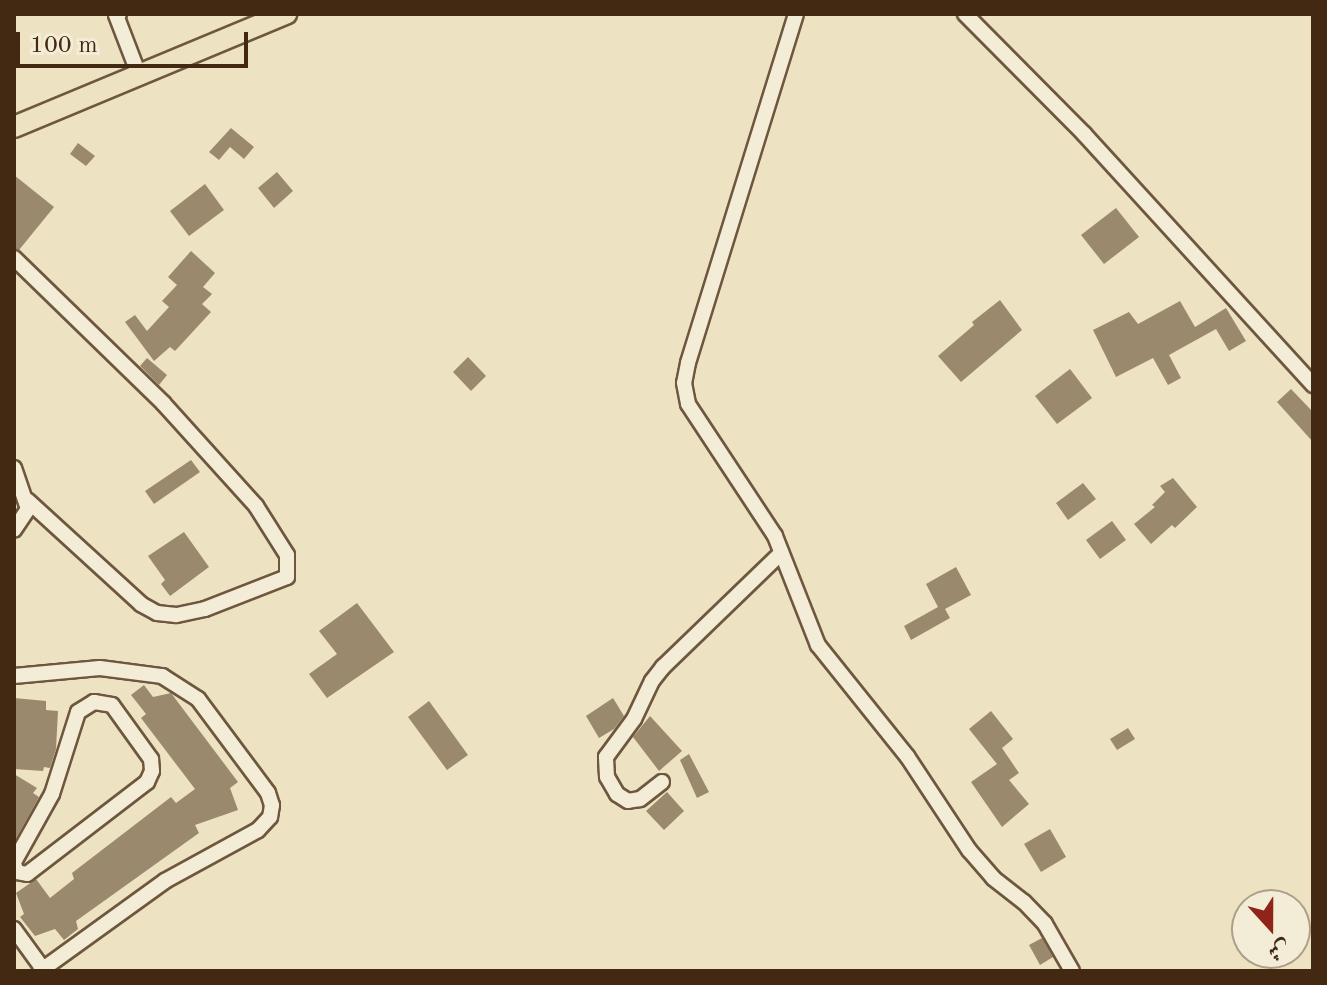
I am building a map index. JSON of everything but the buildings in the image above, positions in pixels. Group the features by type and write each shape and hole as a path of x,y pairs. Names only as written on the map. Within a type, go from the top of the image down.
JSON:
{"main road":[{"path":"14,127 286,14"}],"street":[{"path":"119,14 116,15 139,75"},
{"path":"796,14 684,383 692,413 758,506 781,553 818,645 907,756 969,850 993,878 1024,902 1045,924 1072,971"},
{"path":"965,14 1084,134 1313,385"},
{"path":"14,258 163,403 256,506 287,555 287,577 205,609 176,615 157,613 141,604 27,500"},
{"path":"14,468 27,500 26,517 14,530"},
{"path":"662,782 640,799 628,801 617,794 607,777 606,757 634,719 648,688 663,667 781,553"},
{"path":"14,676 100,668 162,676 198,699 268,793 272,805 263,827 165,881 42,970 14,929"},
{"path":"94,702 112,705 148,754 152,765 151,777 32,871 15,868 52,794 78,712 94,702"}]}
